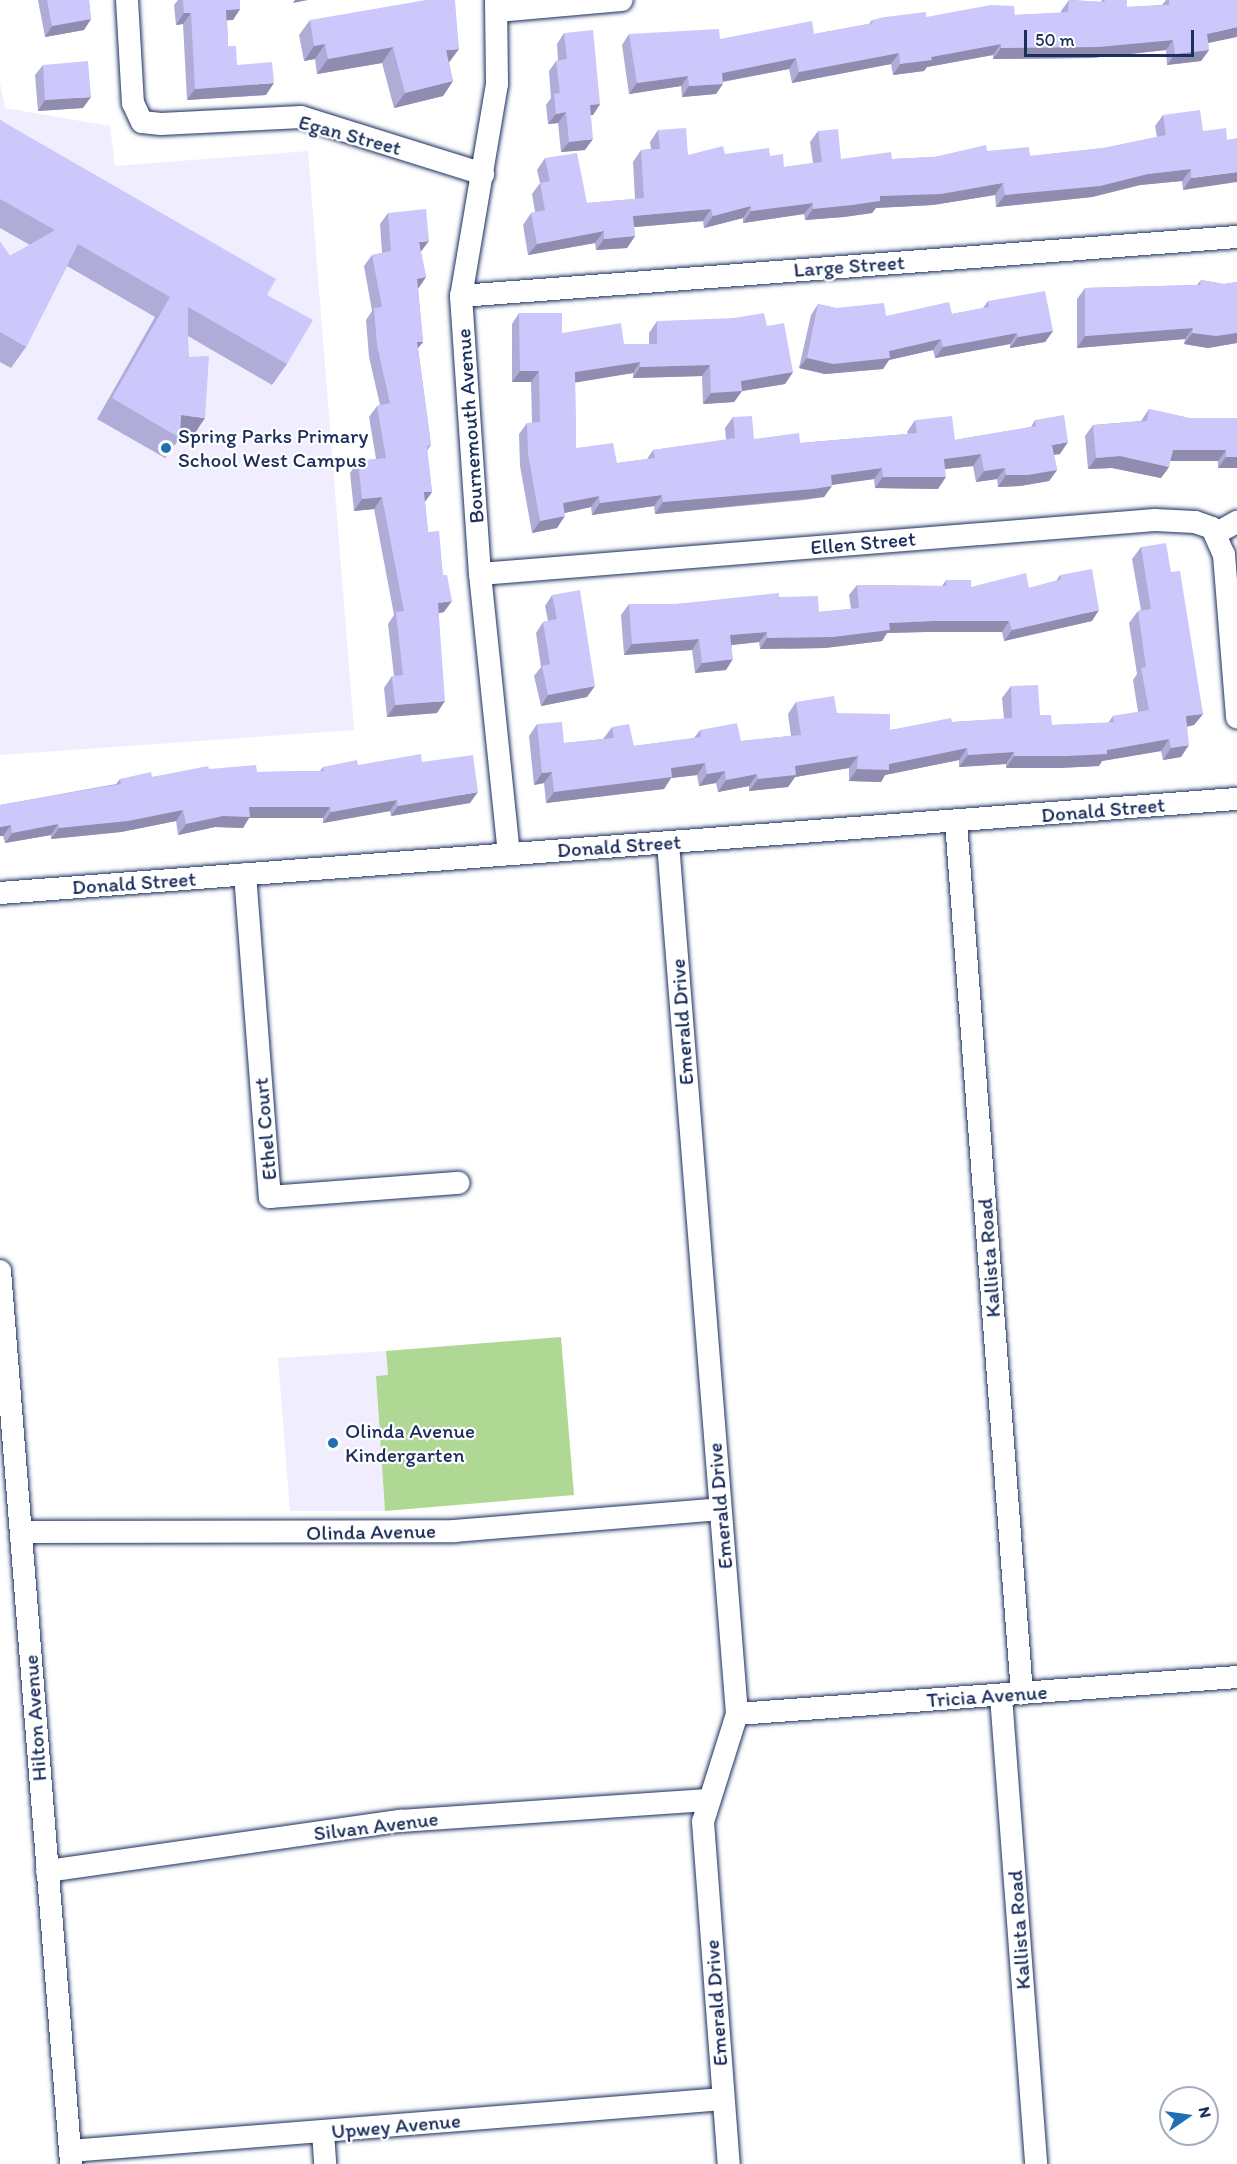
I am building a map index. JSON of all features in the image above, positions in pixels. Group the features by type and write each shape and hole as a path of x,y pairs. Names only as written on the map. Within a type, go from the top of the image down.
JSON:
{"street":[{"name":"Egan Street","path":"127,0 133,103 142,122 161,124 301,117 483,174"},
{"path":"497,5 622,0"},
{"name":"Bournemouth Avenue","path":"497,5 497,84 461,296 480,574 509,854"},
{"name":"Large Street","path":"461,296 1237,237"},
{"name":"Ellen Street","path":"480,574 1155,520 1195,522 1212,528 1215,534"},
{"path":"1237,522 1215,534 1226,574 1237,717"},
{"name":"Donald Street","path":"0,893 1237,799"},
{"name":"Kallista Road","path":"956,822 1011,1695 1036,2164"},
{"name":"Emerald Drive","path":"668,843 737,1714 707,1800 703,1822 729,2164"},
{"name":"Ethel Court","path":"245,874 270,1197 458,1183"},
{"name":"Hilton Avenue","path":"0,1271 70,2157"},
{"name":"Olinda Avenue","path":"21,1532 454,1531 720,1509"},
{"name":"Tricia Avenue","path":"737,1714 1237,1677"},
{"name":"Silvan Avenue","path":"47,1871 400,1821 707,1800"},
{"name":"Upwey Avenue","path":"70,2157 323,2132 723,2099"},
{"path":"323,2132 325,2164"}],"shaded area":[{"name":"Spring Parks Primary School West Campus","path":"0,83 5,108 110,126 115,166 308,151 354,730 0,755"},
{"name":"Olinda Avenue Kindergarten","path":"386,1351 388,1375 376,1376 385,1511 290,1511 278,1358"}],"green space":[{"path":"561,1337 574,1495 385,1511 376,1376 388,1375 386,1351"}],"building":[{"path":"47,0 89,0 91,19 52,26"},
{"path":"183,0 240,0 240,9 226,10 228,46 236,46 237,65 272,62 274,83 195,89 191,13 184,13"},
{"path":"426,0 455,0 459,49 446,50 453,81 405,93 393,47 328,59 325,44 314,46 310,20"},
{"path":"1069,0 1105,2 1104,0 1127,0 1127,7 1169,5 1169,0 1237,0 1237,27 1207,34 1209,50 1175,54 1173,40 1099,47 1001,48 1001,44 931,57 932,60 900,64 899,53 799,72 796,58 722,73 723,84 689,86 688,76 637,83 629,34 719,29 720,39 812,21 814,34 873,23 872,20 885,17 926,12 926,17 991,5 1014,6 1015,15 1068,12"},
{"path":"593,30 600,104 590,105 593,139 569,142 566,112 556,114 554,94 560,93 556,61 567,59 564,33"},
{"path":"88,61 91,97 45,100 43,65"},
{"path":"1200,110 1203,131 1226,128 1227,140 1237,138 1237,172 1191,178 1191,169 1148,174 1100,186 1005,195 1003,183 941,194 880,196 880,201 813,209 813,203 751,211 751,206 713,216 711,209 633,216 635,236 604,239 604,231 537,244 531,213 545,210 540,183 550,181 545,158 577,153 587,203 644,198 641,150 660,149 658,130 686,128 688,155 723,146 725,154 769,148 770,156 783,154 784,167 822,162 818,131 838,129 841,159 891,152 892,159 934,157 986,145 987,151 1029,147 1030,156 1104,148 1166,135 1163,115"},
{"path":"0,120 276,279 267,295 313,320 287,364 188,307 188,357 209,356 205,418 181,415 180,438 112,398 170,297 78,244 26,347 0,332 0,242 10,256 55,230 0,199"},
{"path":"426,209 429,241 419,242 426,277 417,279 423,342 417,342 431,445 427,446 432,492 424,492 428,532 439,531 443,575 447,575 452,601 438,603 445,701 395,705 392,676 403,675 396,612 404,611 382,497 362,499 358,461 386,458 377,406 390,403 377,345 374,308 382,307 372,255 391,251 388,213"},
{"path":"1201,280 1224,284 1237,282 1237,333 1216,336 1192,333 1193,328 1085,336 1085,288 1200,285"},
{"path":"1045,291 1053,331 1018,337 1017,333 943,347 941,339 889,351 890,358 833,364 807,358 818,304 836,308 884,303 886,316 949,302 952,314 989,307 988,301"},
{"path":"519,313 562,313 562,333 621,323 624,344 657,344 657,321 734,318 764,313 767,326 784,323 793,372 741,381 742,391 711,393 710,365 640,367 640,362 575,372 576,448 613,443 617,463 655,458 653,450 735,438 733,417 752,416 754,439 799,433 800,443 917,433 915,420 952,416 955,440 1036,426 1035,420 1064,415 1068,442 1052,445 1057,470 1028,475 1006,475 1005,468 984,471 981,454 944,459 946,477 883,477 882,468 831,475 832,486 813,489 663,502 662,495 600,503 599,496 563,503 565,516 540,521 528,454 527,423 540,422 539,371 520,371"},
{"path":"1149,409 1189,418 1237,418 1237,457 1226,457 1226,450 1173,450 1169,467 1120,456 1096,458 1093,425 1147,421"},
{"path":"1166,543 1171,572 1180,571 1203,714 1186,716 1189,745 1171,748 1169,739 1107,750 1107,754 1067,756 1014,756 1014,752 968,755 967,748 889,764 889,770 857,769 858,756 795,766 796,775 758,779 757,774 726,780 725,771 707,774 705,763 671,768 672,777 554,792 552,772 542,773 537,724 562,722 564,743 614,738 612,727 629,724 634,746 701,737 700,730 737,723 741,741 801,735 796,702 834,696 837,713 890,714 890,730 951,718 952,722 1012,718 1011,686 1038,685 1040,715 1051,715 1052,725 1114,722 1113,716 1149,710 1141,668 1146,667 1138,611 1151,609 1141,547"},
{"path":"1092,569 1099,610 1012,630 1009,621 933,621 889,623 890,630 833,637 767,638 767,632 730,635 733,659 702,663 699,639 632,644 629,604 676,604 779,593 779,597 818,596 819,612 859,608 857,585 946,586 946,580 971,580 971,587 1026,573 1029,588 1061,579 1060,575"},
{"path":"580,590 595,686 548,695 542,666 550,664 543,622 557,619 552,595"},
{"path":"421,754 422,762 473,755 478,792 398,806 397,800 331,812 330,807 249,807 250,817 223,816 186,824 183,810 128,821 59,828 58,824 12,833 11,825 0,827 0,805 121,784 120,779 151,772 152,777 208,766 209,769 256,765 257,772 324,771 323,767 357,760 358,765"}],"place":[{"name":"Spring Parks Primary School West Campus","path":"166,448"},
{"name":"Olinda Avenue Kindergarten","path":"333,1443"}]}
